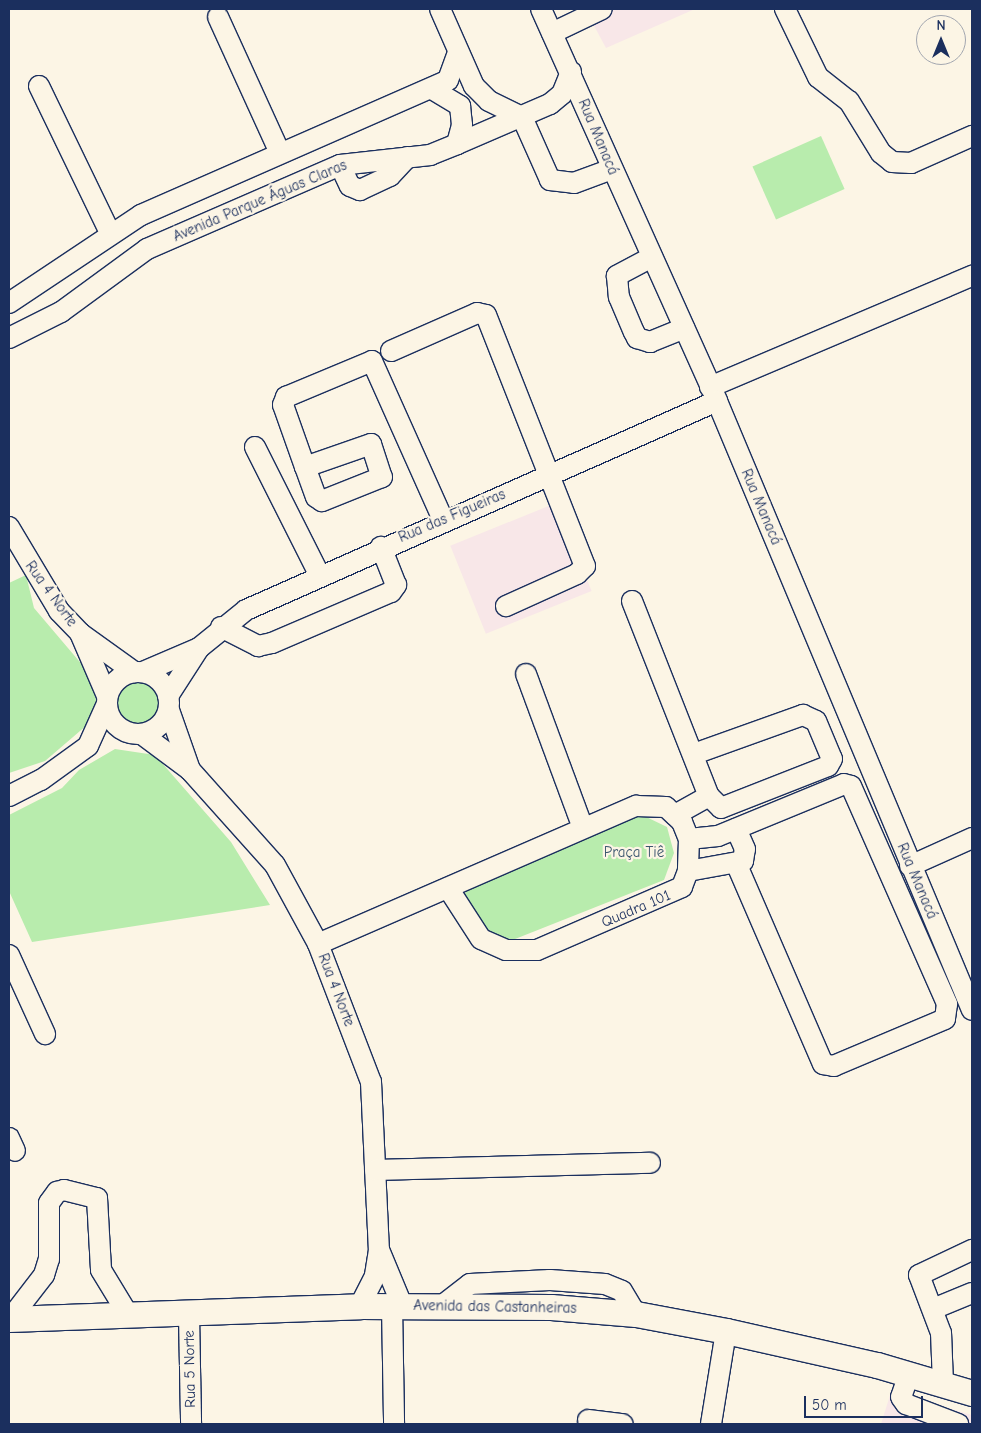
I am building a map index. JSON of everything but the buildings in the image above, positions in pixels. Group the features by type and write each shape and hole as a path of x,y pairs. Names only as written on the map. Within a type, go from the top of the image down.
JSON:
{"main road":[{"name":"Avenida das Castanheiras","path":"9,1319 189,1315 397,1305 552,1307 636,1314 726,1331 909,1374 972,1393"}],"street":[{"path":"440,9 458,53 478,92 504,111 522,116 550,180 574,183 612,169"},
{"name":"Rua Manacá","path":"541,9 571,72 612,169 713,394 972,1010"},
{"path":"552,33 602,9"},
{"path":"785,9 818,77 849,101 881,154 892,162 911,163 972,136"},
{"path":"218,18 280,154"},
{"path":"9,303 110,232 200,189 432,89 448,80 458,53"},
{"name":"Avenida Parque Águas Claras","path":"9,338 61,312 138,254 213,219 340,165 372,158 408,157 456,144 550,104 562,94 571,72"},
{"path":"39,86 110,232"},
{"path":"432,89 460,106 462,125 456,144"},
{"path":"550,104 571,105 589,115"},
{"path":"340,165 350,186 360,190 390,176 408,157"},
{"path":"200,189 213,219"},
{"path":"652,257 617,276 634,332 637,338 650,342 684,328"},
{"name":"Rua das Figueiras","path":"168,703 199,648 221,627 319,574 550,473 713,394 972,276"},
{"path":"391,351 477,313 486,315 550,473 585,566 578,574 506,606"},
{"path":"305,467 283,405 286,397 372,361 443,520"},
{"path":"254,447 319,574"},
{"name":"Rua 4 Norte","path":"9,527 36,578 80,633 138,672"},
{"path":"221,627 258,646 272,643 391,592 396,585 381,547"},
{"path":"632,601 709,796 721,808 828,766 832,759 816,721 803,715 694,754"},
{"name":"Rua 4 Norte","path":"80,633 106,701"},
{"name":"Rua das Figueiras","path":"138,672 199,648"},
{"path":"9,796 42,780 88,746 158,727 168,703 160,681 138,672 116,680 88,746"},
{"path":"526,674 583,828"},
{"path":"106,701 113,723 136,734"},
{"name":"Rua 4 Norte","path":"168,703 190,770"},
{"name":"Rua 4 Norte","path":"136,734 190,770 275,865 318,944 371,1082 379,1250 375,1276 360,1306"},
{"path":"318,944 636,806 666,807 675,815 689,839 736,829 844,784 853,788 947,1004 945,1019 834,1066 823,1064 736,863"},
{"path":"675,815 709,796"},
{"path":"688,871 736,863 745,855 736,829"},
{"path":"910,866 972,838"},
{"name":"Quadra 101","path":"448,888 481,939 518,951 537,950 668,897 682,887 688,871 689,839"},
{"path":"9,955 45,1034"},
{"path":"375,1170 650,1163"},
{"path":"9,1319 44,1274 49,1259 49,1203 56,1192 64,1190 97,1198 101,1270 129,1316"},
{"name":"Rua 4 Norte","path":"379,1250 397,1305 394,1424"},
{"path":"942,1384 945,1349 933,1309 919,1275 972,1250"},
{"path":"933,1309 972,1292"},
{"name":"Rua 5 Norte","path":"189,1315 191,1424"},
{"path":"711,1424 726,1331"},
{"path":"909,1374 902,1397 906,1404 958,1424"},
{"path":"588,1420 623,1424"}],"shaded area":[{"path":"585,9 695,9 606,48"},
{"path":"556,503 592,591 486,634 450,546"},
{"path":"891,1392 972,1415 972,1424 881,1424"}],"green space":[{"path":"821,136 845,189 776,219 752,167"},
{"path":"26,575 34,608 90,674 97,703 87,725 45,761 9,773 9,583"},
{"path":"131,674 143,674 159,682 165,692 167,704 165,716 159,726 143,734 131,734 115,726 107,710 107,698 115,682"},
{"path":"115,749 155,755 231,842 270,905 32,942 9,891 9,815 62,788 79,770"},
{"name":"Praça Tiê","path":"636,812 667,827 674,853 664,880 510,941 482,933 463,896 473,882"}]}
